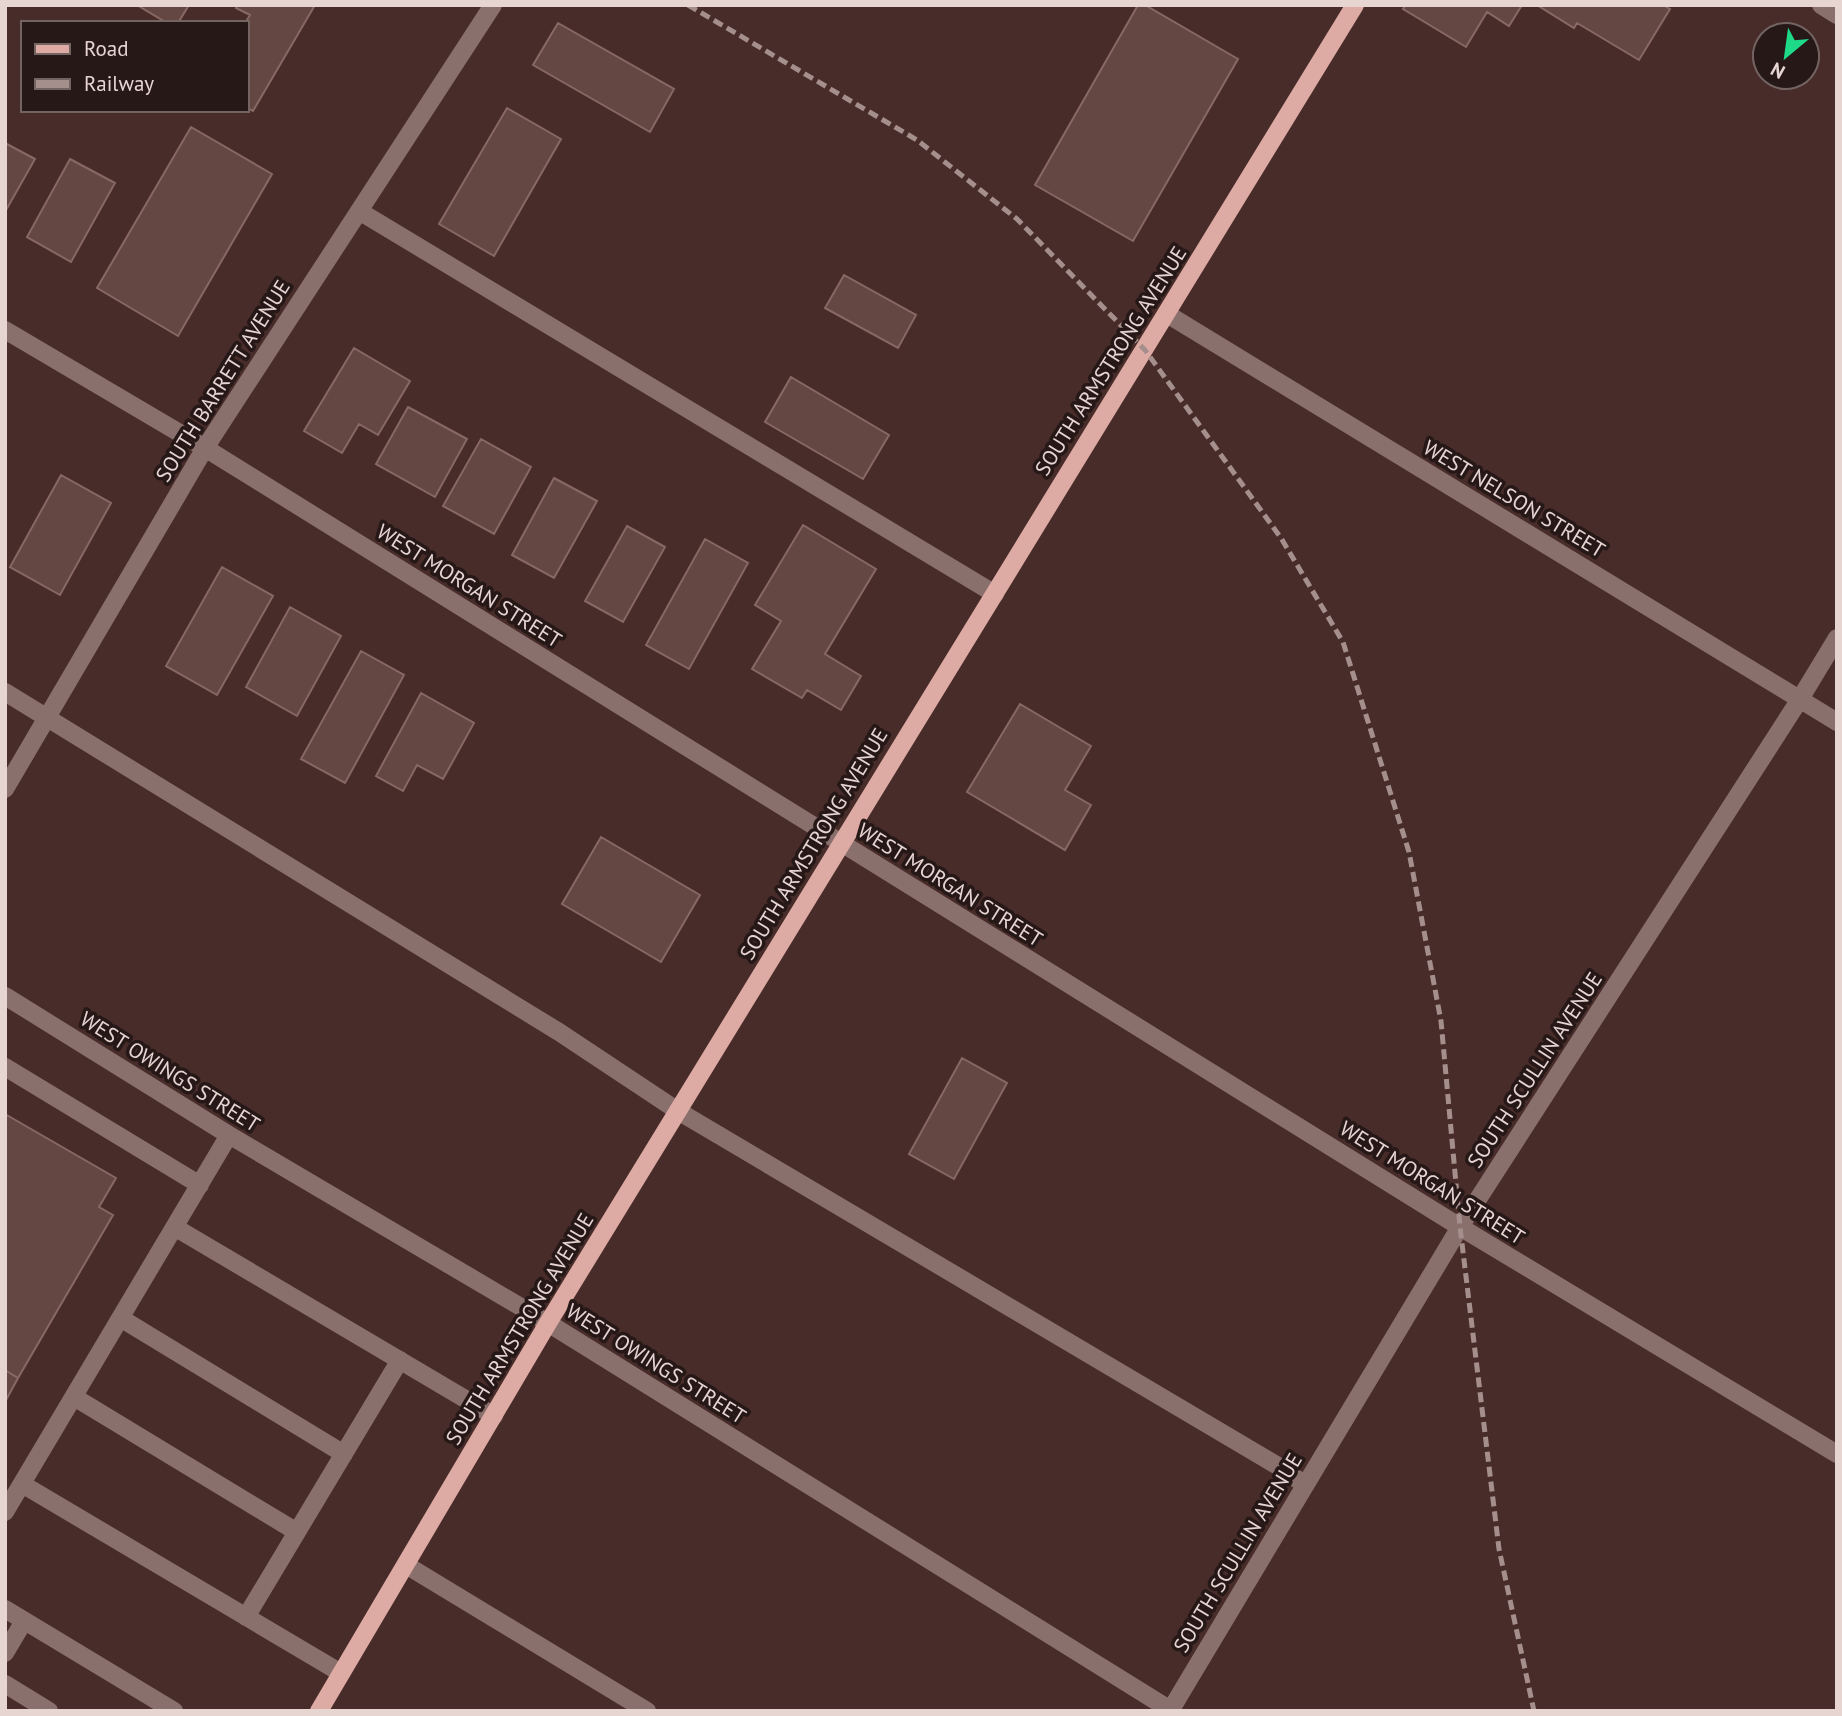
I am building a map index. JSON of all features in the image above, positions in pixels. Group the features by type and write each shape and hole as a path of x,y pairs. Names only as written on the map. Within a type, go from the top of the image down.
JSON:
{"main road":[{"name":"SOUTH ARMSTRONG AVENUE","path":"319,1711 548,1324 1355,5"}],"street":[{"name":"SOUTH BARRETT AVENUE","path":"5,789 205,448 493,5"},
{"path":"1821,5 1837,15"},
{"path":"359,211 995,594"},
{"name":"WEST NELSON STREET","path":"1167,314 1837,722"},
{"name":"WEST MORGAN STREET","path":"5,330 205,448 1460,1227 1837,1454"},
{"name":"SOUTH SCULLIN AVENUE","path":"1171,1710 1460,1227 1837,638"},
{"path":"5,692 559,1031 678,1111 1259,1454 1305,1485"},
{"name":"WEST OWINGS STREET","path":"5,997 229,1135 548,1324 1171,1710"},
{"path":"5,1067 200,1185"},
{"path":"5,1512 229,1135"},
{"path":"176,1228 494,1416"},
{"path":"121,1319 344,1454"},
{"path":"246,1617 400,1360"},
{"path":"74,1397 297,1532"},
{"path":"22,1484 341,1673"},
{"path":"405,1566 647,1711"},
{"path":"5,1609 174,1711"},
{"path":"5,1653 24,1621"},
{"path":"5,1684 49,1711"}],"building":[{"path":"137,5 189,5 179,21 164,21"},
{"path":"237,5 315,5 253,111 248,108 246,21 250,15 236,8"},
{"path":"1138,5 1145,5 1238,59 1133,241 1035,185"},
{"path":"1406,5 1522,5 1509,26 1487,12 1466,47 1403,9"},
{"path":"1537,5 1663,5 1670,9 1639,60 1577,23 1574,28"},
{"path":"558,23 674,89 650,132 533,65"},
{"path":"507,108 561,139 494,256 439,224"},
{"path":"191,127 272,174 178,336 97,288"},
{"path":"5,143 35,159 5,212"},
{"path":"70,159 115,183 71,262 27,237"},
{"path":"844,275 916,315 898,348 825,308"},
{"path":"354,348 410,381 378,435 359,424 342,453 304,431"},
{"path":"791,377 889,435 863,479 765,422"},
{"path":"408,407 467,439 435,497 376,464"},
{"path":"481,439 531,467 494,534 443,506"},
{"path":"61,475 111,503 60,595 10,567"},
{"path":"554,478 597,501 554,578 512,555"},
{"path":"803,525 876,569 825,654 861,676 841,710 807,690 802,698 752,669 781,621 755,605"},
{"path":"627,526 665,547 623,622 585,601"},
{"path":"705,539 748,563 689,669 646,645"},
{"path":"222,567 273,596 217,695 166,666"},
{"path":"290,607 341,636 297,716 246,687"},
{"path":"361,651 404,675 345,783 301,759"},
{"path":"421,693 474,723 443,779 417,765 403,791 376,776"},
{"path":"1020,704 1091,746 1065,790 1091,805 1065,850 967,792"},
{"path":"601,837 700,895 661,962 562,904"},
{"path":"962,1058 1007,1083 954,1179 909,1154"},
{"path":"5,1114 116,1178 99,1207 113,1215 18,1378 5,1370"},
{"path":"5,1370 18,1378 5,1402"}],"railway":[{"path":"688,5 917,140 1017,219 1145,350 1281,538 1343,642 1409,852 1441,1021 1460,1227 1499,1549 1534,1711"}]}
